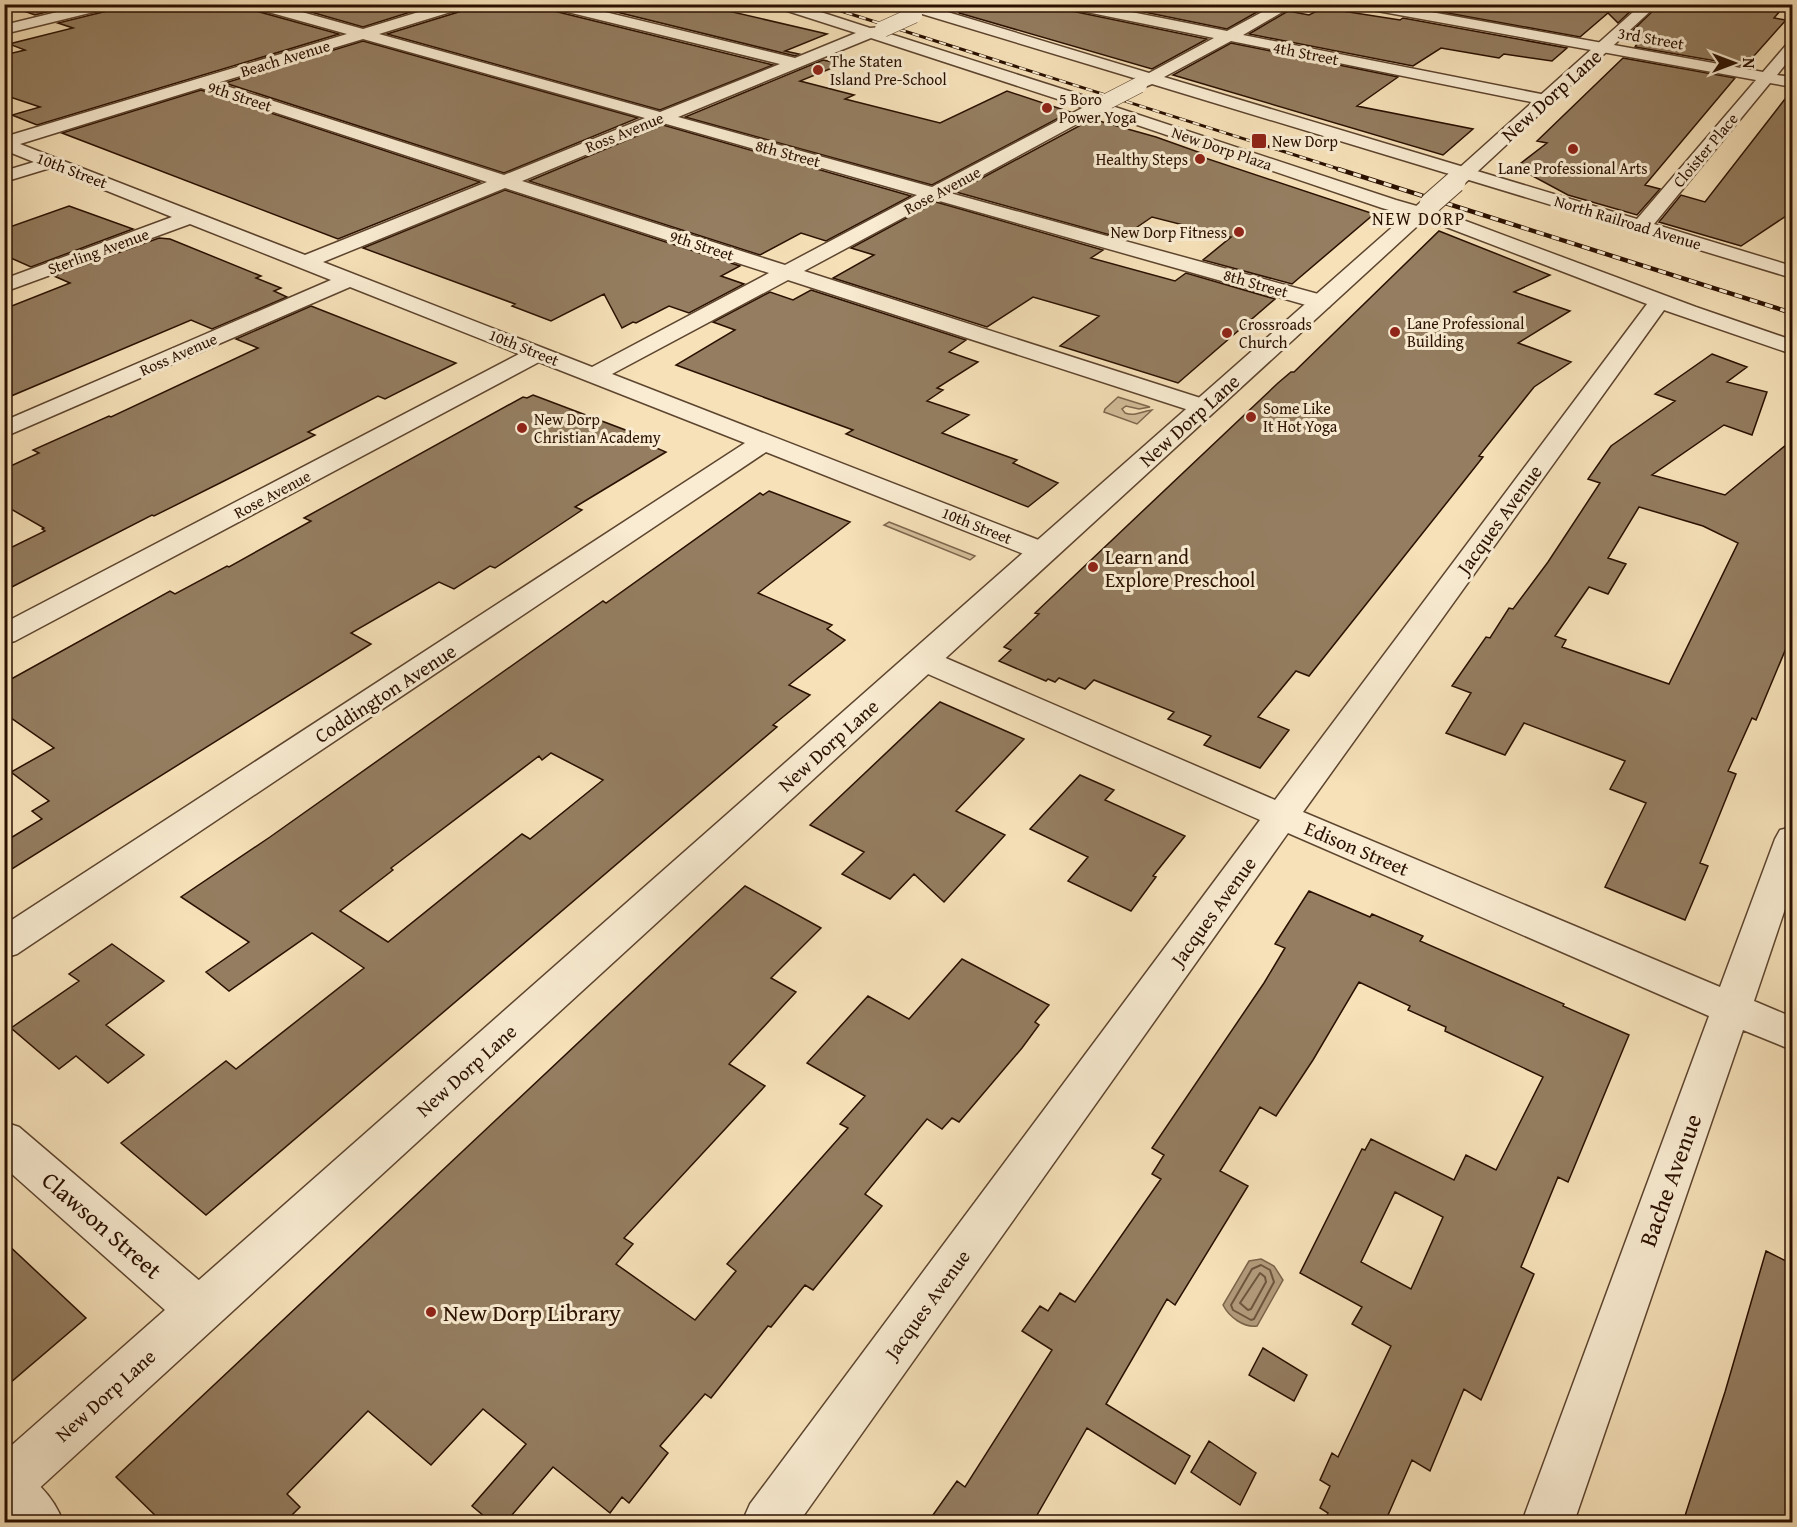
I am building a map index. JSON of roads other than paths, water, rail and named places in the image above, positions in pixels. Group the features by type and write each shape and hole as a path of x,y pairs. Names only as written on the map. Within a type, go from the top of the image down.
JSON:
{"street":[{"path":"4,30 109,4"},
{"name":"8th Street","path":"255,4 1321,302"},
{"name":"Beach Avenue","path":"4,143 462,4"},
{"path":"552,4 795,63"},
{"name":"New Dorp Plaza","path":"780,4 877,31 1104,104 1265,164 1425,208 1448,221 1660,301 1792,347"},
{"name":"Ross Avenue","path":"307,261 877,31 915,10 942,4"},
{"name":"4th Street","path":"1067,4 1546,100"},
{"name":"Rose Avenue","path":"594,375 1289,4"},
{"name":"3rd Street","path":"1361,4 1792,82"},
{"name":"New Dorp Lane","path":"4,1487 1651,4"},
{"path":"915,10 1459,178"},
{"name":"Cloister Place","path":"1642,226 1792,46"},
{"name":"9th Street","path":"200,83 1204,407"},
{"name":"10th Street","path":"4,143 1044,552"},
{"path":"4,177 52,162"},
{"name":"North Railroad Avenue","path":"1459,178 1642,226 1792,272"},
{"name":"Sterling Avenue","path":"4,286 192,216"},
{"name":"Ross Avenue","path":"4,430 351,279"},
{"name":"Jacques Avenue","path":"768,1522 1281,816 1660,301"},
{"name":"Rose Avenue","path":"4,634 539,353"},
{"name":"Coddington Avenue","path":"4,944 765,441"},
{"name":"Edison Street","path":"922,660 1792,1034"},
{"name":"Bache Avenue","path":"1548,1522 1792,838"},
{"name":"Clawson Street","path":"4,1140 199,1310"},
{"path":"4,1487 37,1522"}],"water":[{"path":"1261,1259 1274,1266 1283,1280 1257,1326 1252,1326 1237,1321 1223,1305 1249,1261"}],"railway":[{"path":"819,4 1342,170"},
{"path":"1338,169 1792,313"}],"place":[{"name":"The Staten Island Pre-School","path":"818,70"},
{"name":"5 Boro Power Yoga","path":"1047,108"},
{"name":"New Dorp","path":"1259,141"},
{"name":"Lane Professional Arts","path":"1573,149"},
{"name":"Healthy Steps","path":"1200,159"},
{"name":"New Dorp Fitness","path":"1239,232"},
{"name":"Lane Professional Building","path":"1395,332"},
{"name":"Crossroads Church","path":"1227,333"},
{"name":"Some Like It Hot Yoga","path":"1251,417"},
{"name":"New Dorp Christian Academy","path":"522,428"},
{"name":"Learn and Explore Preschool","path":"1093,567"},
{"name":"New Dorp Library","path":"431,1312"}],"district":[{"name":"NEW DORP","path":"1419,218"}]}
